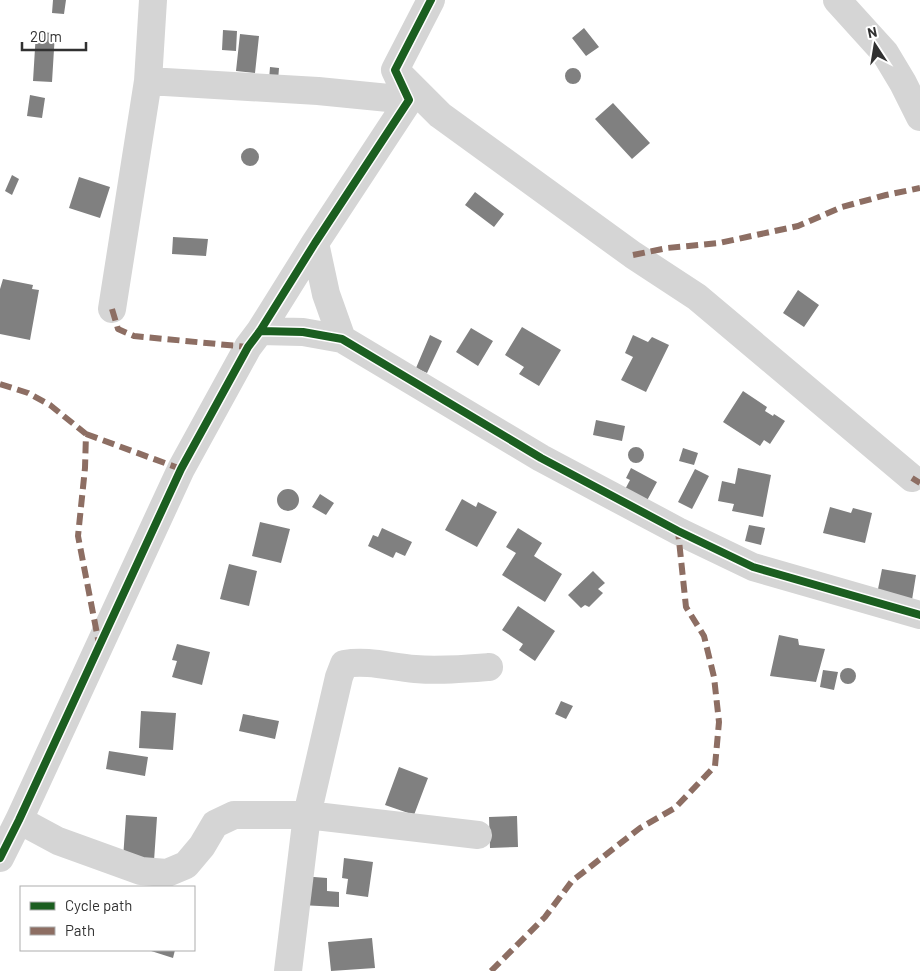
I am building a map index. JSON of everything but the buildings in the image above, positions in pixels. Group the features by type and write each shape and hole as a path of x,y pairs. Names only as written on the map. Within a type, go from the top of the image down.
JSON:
{"street":[{"path":"112,309 148,82 153,0"},
{"path":"395,70 431,0"},
{"path":"837,0 884,53 903,83 920,117"},
{"path":"395,70 409,100"},
{"path":"395,70 440,115 633,255 697,297 912,478"},
{"path":"148,82 318,91 409,100"},
{"path":"0,858 20,820 182,469 248,347 409,100"},
{"path":"315,243 326,294 342,339"},
{"path":"260,331 303,332 342,339 541,458 678,531 736,559 753,567 920,615"},
{"path":"288,971 307,815 339,677 344,664 360,662 414,669 449,670 489,667"},
{"path":"20,820 58,841 141,871 166,873 186,865 202,846 215,824 234,815 307,815 478,835"}],"marked path":[{"path":"633,255 667,248 719,243 798,226 842,207 920,188"},
{"path":"112,309 118,329 134,336 248,347"},
{"path":"0,384 28,393 50,405 86,434 85,468 78,536 99,644"},
{"path":"86,434 181,469"},
{"path":"912,478 920,483"},
{"path":"491,971 545,917 572,881 640,828 675,808 715,766 719,722 714,677 704,636 686,607 678,531"}],"cycle path":[{"path":"0,858 181,469 248,347 409,100 395,70 431,0"},
{"path":"260,331 303,332 342,339 541,458 678,531 753,567 920,615"}]}
